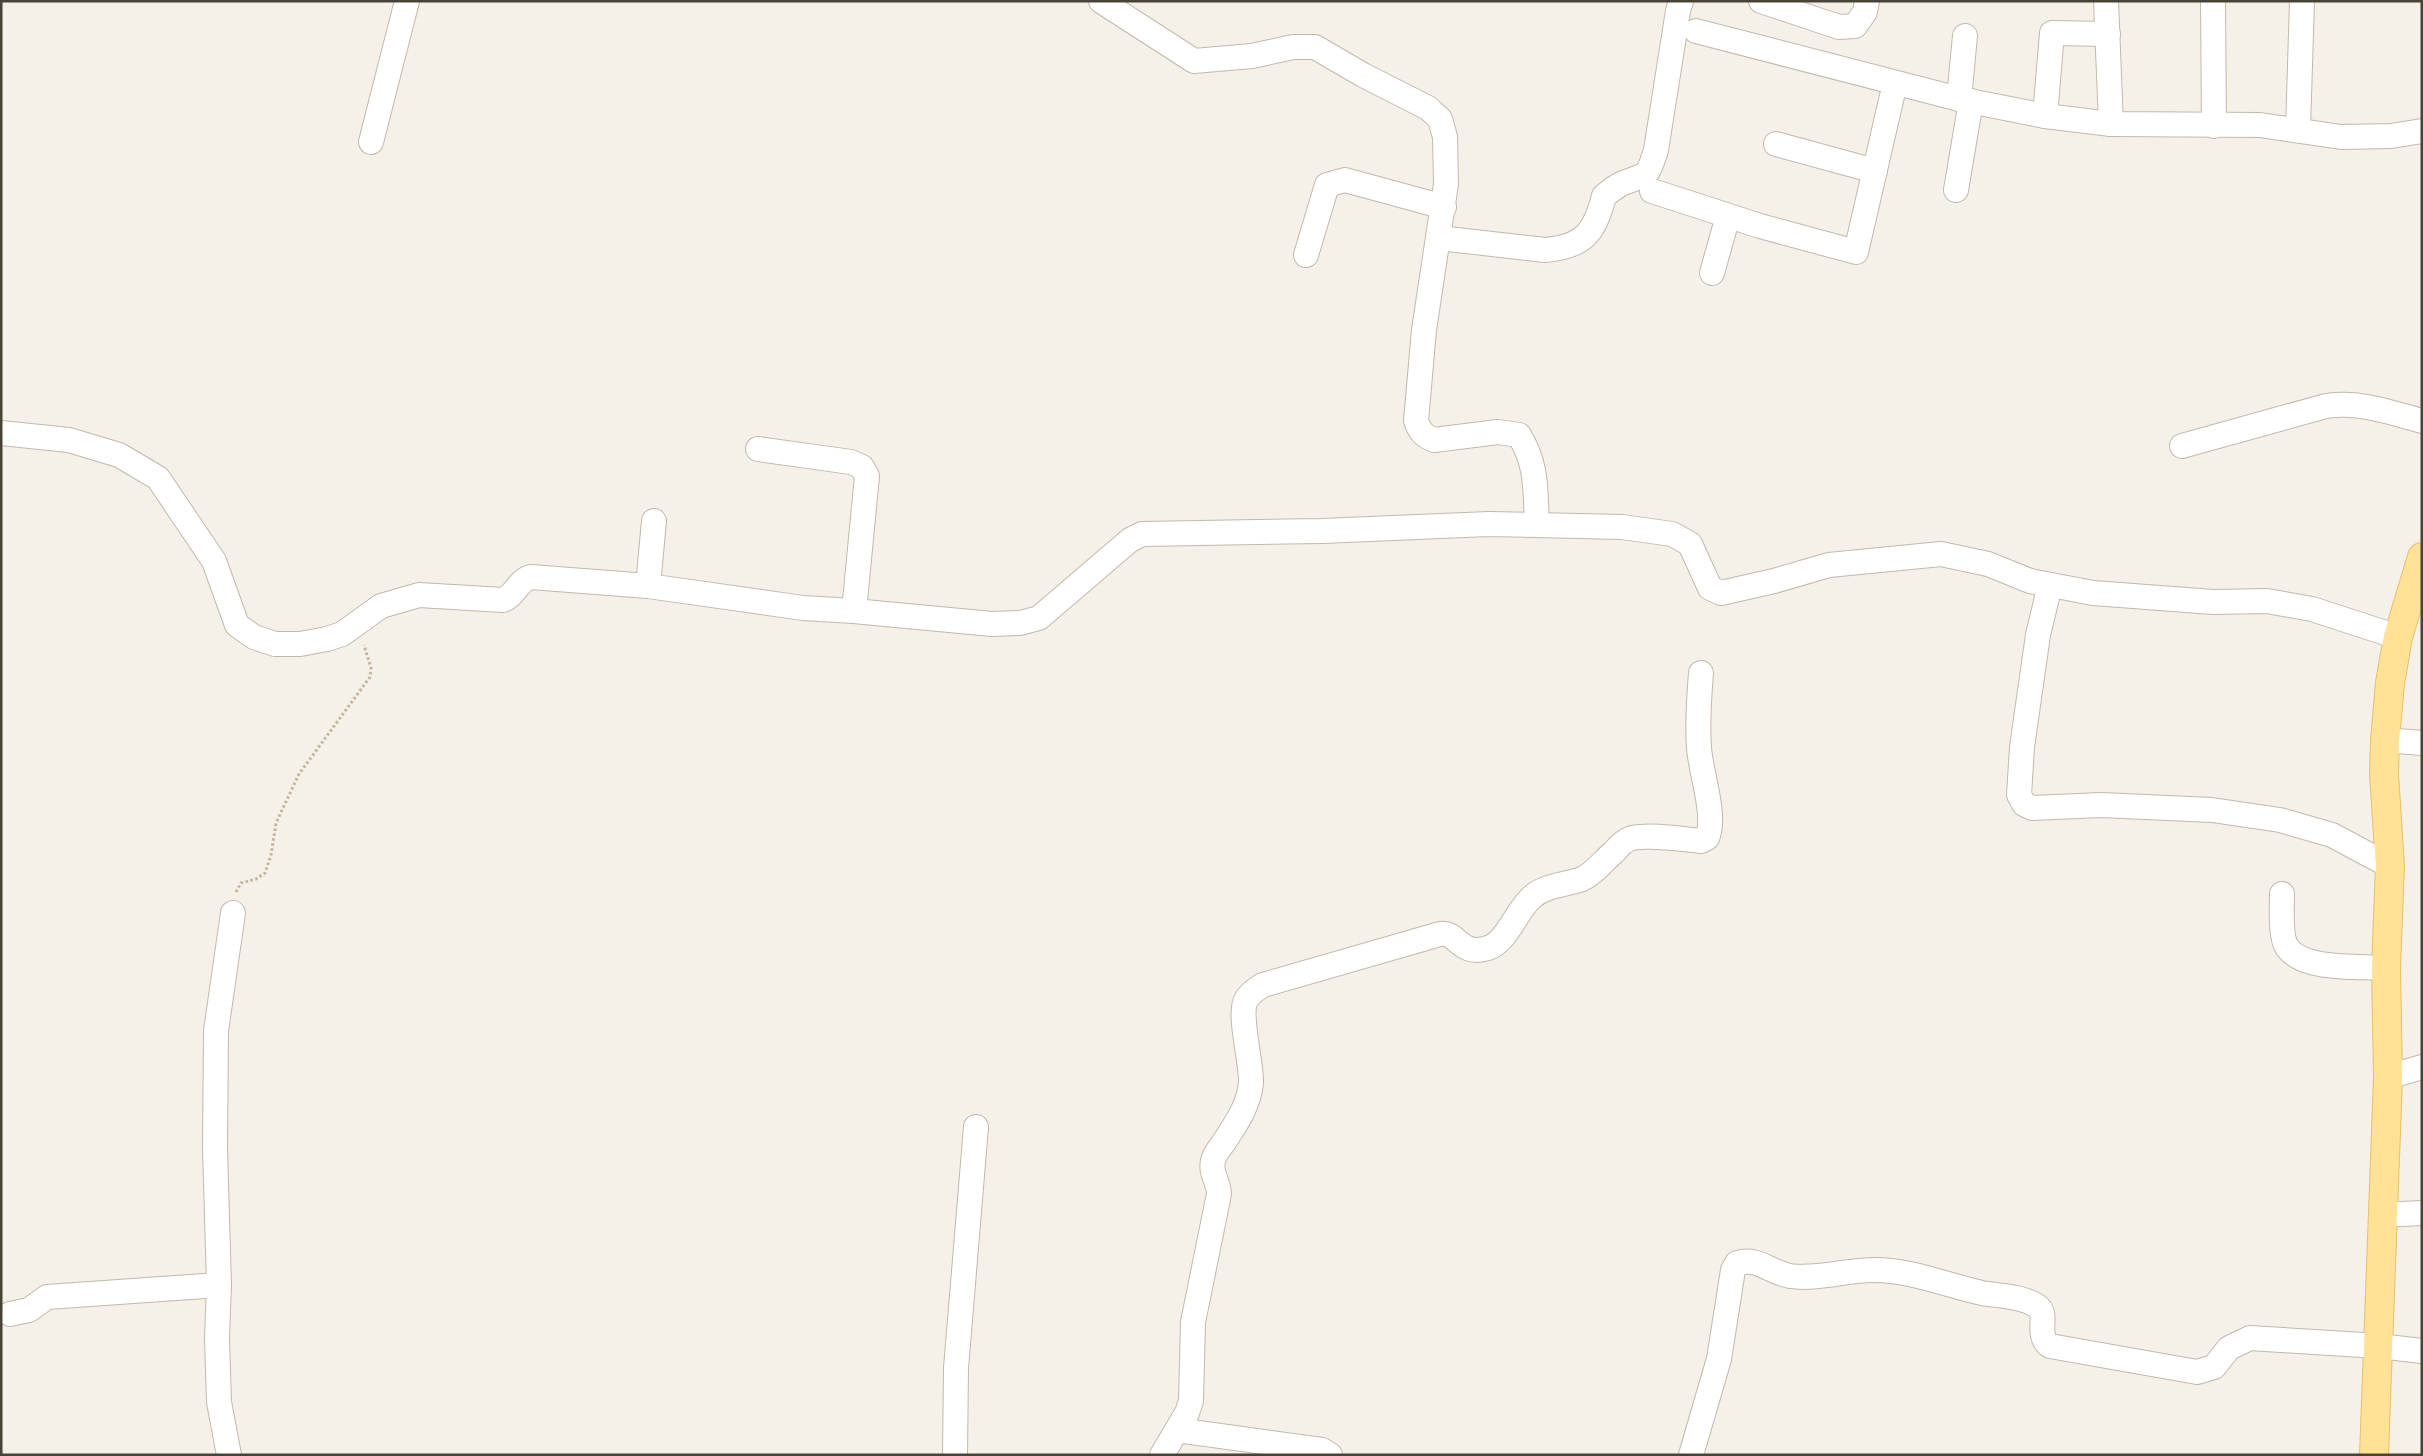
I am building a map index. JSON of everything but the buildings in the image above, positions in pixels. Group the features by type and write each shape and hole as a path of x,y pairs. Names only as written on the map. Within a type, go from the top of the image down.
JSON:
{"main road":[{"path":"2374,1455 2388,1077 2386,968 2390,866 2384,774 2385,740 2390,683 2398,637 2421,561"}],"street":[{"path":"372,142 408,1"},
{"path":"1101,1 1194,61 1252,56 1293,47 1315,47 1363,75 1428,108 1440,118 1445,137 1446,184 1440,238 1424,330 1416,421 1419,430 1425,437 1434,440 1498,432 1519,435 1530,452 1534,474 1537,525"},
{"path":"1440,238 1544,250 1558,249 1570,245 1590,233 1599,216 1604,196 1620,184 1639,179 1650,169 1656,150 1681,1"},
{"path":"1761,1 1838,27 1855,26 1865,12 1867,1"},
{"path":"2106,1 2111,124"},
{"path":"2213,1 2214,126"},
{"path":"2298,129 2302,1"},
{"path":"1696,31 1895,83 1965,100 2045,116 2111,124 2260,125 2298,129 2341,138 2391,136 2422,131"},
{"path":"2045,116 2052,33 2108,34"},
{"path":"1956,190 1965,100 1965,36"},
{"path":"1652,191 1728,216 1856,252 1895,83"},
{"path":"1776,144 1875,171"},
{"path":"1306,256 1327,185 1345,180 1444,207"},
{"path":"1712,273 1728,216"},
{"path":"2182,446 2326,406 2344,403 2359,404 2422,421"},
{"path":"1,434 69,440 119,455 158,478 214,562 237,625 254,637 275,644 300,644 342,634 381,606 419,594 503,600 508,598 523,581 531,577 648,586 803,608 992,624 1020,623 1039,618 1130,540 1142,534 1322,531 1489,524 1622,527 1672,534 1690,544 1710,588 1721,592 1774,581 1829,565 1941,554 1988,564 2030,582 2093,593 2214,602 2267,601 2312,609 2398,637"},
{"path":"758,449 850,462 862,467 867,476 854,611"},
{"path":"648,586 654,521"},
{"path":"2050,585 2038,636 2022,747 2019,795 2024,804 2032,808 2101,805 2212,810 2280,820 2332,835 2390,866"},
{"path":"1162,1455 1191,1401 1193,1322 1219,1194 1219,1185 1214,1178 1213,1161 1236,1125 1250,1091 1251,1074 1244,1016 1245,1002 1253,991 1262,985 1440,934 1446,933 1451,935 1461,946 1488,948 1501,940 1517,914 1533,895 1588,876 1625,841 1639,838 1701,841 1706,838 1709,820 1699,748 1698,704 1701,673"},
{"path":"2385,740 2422,743"},
{"path":"2282,894 2283,931 2286,947 2304,961 2325,965 2386,968"},
{"path":"229,1455 219,1402 217,1338 219,1285 214,1148 216,1031 233,912"},
{"path":"2388,1077 2422,1067"},
{"path":"955,1455 956,1368 976,1127"},
{"path":"2382,1215 2422,1213"},
{"path":"1691,1455 1719,1359 1734,1270 1737,1262 1748,1260 1778,1272 1802,1277 1846,1271 1900,1271 1929,1277 1981,1293 2029,1302 2039,1307 2043,1317 2042,1334 2044,1342 2050,1346 2197,1372 2214,1367 2229,1348 2250,1338 2379,1346 2422,1351"},
{"path":"10,1314 29,1310 47,1297 219,1285"},
{"path":"1177,1430 1322,1450 1330,1455"}],"path":[{"path":"233,912 237,887 241,883 256,879 265,873 271,855 276,823 299,774 370,677 370,668 359,623"}]}
